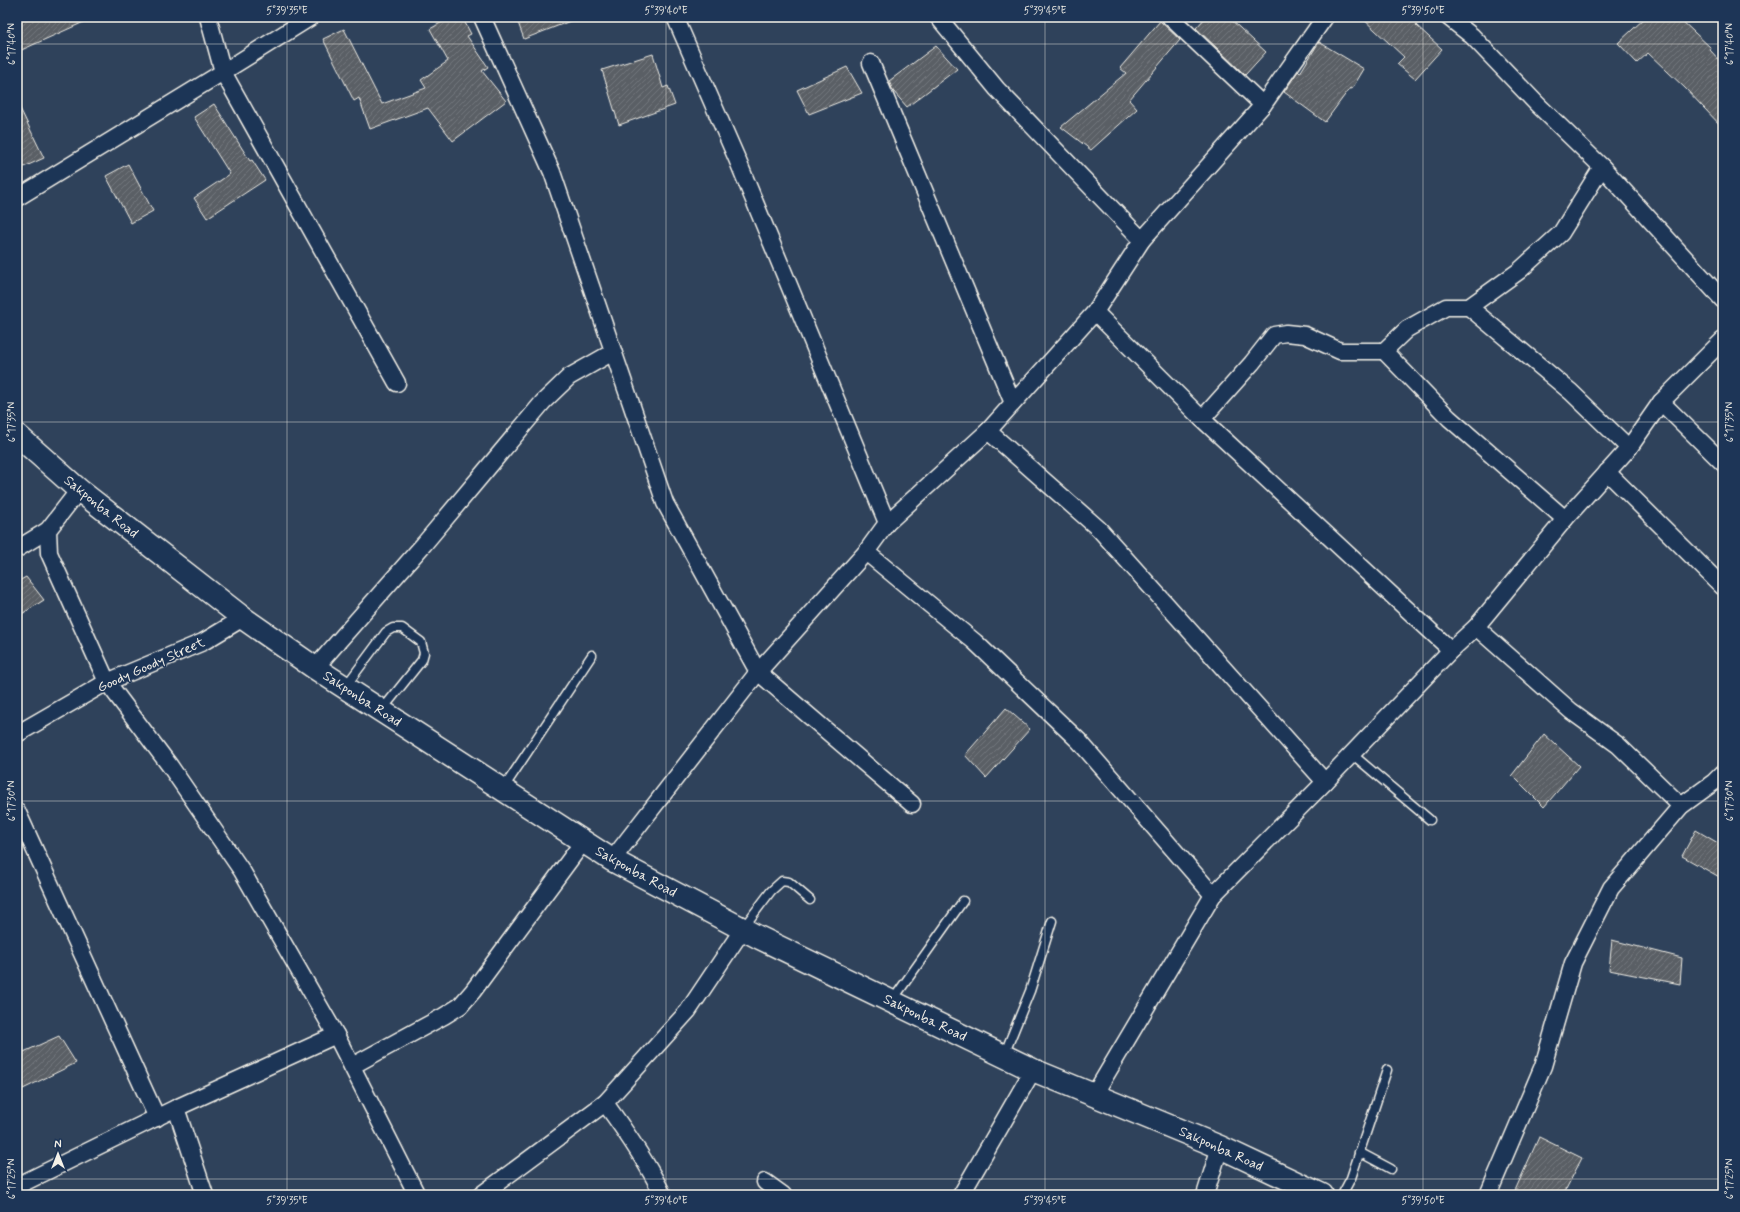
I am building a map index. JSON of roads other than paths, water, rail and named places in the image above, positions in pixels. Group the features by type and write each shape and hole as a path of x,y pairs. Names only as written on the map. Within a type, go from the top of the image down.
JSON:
{"main road":[{"name":"Sakponba Road","path":"17,435 79,490 243,618 315,668 612,860 742,929 1033,1070 1220,1147 1322,1195"}],"street":[{"path":"208,17 224,72 397,383"},
{"path":"17,198 224,72 311,17"},
{"path":"482,17 552,172 665,504 758,672 912,804"},
{"path":"675,17 737,159 887,523"},
{"path":"938,17 997,89 1142,240"},
{"path":"1170,17 1263,105"},
{"path":"612,860 758,672 866,552 887,523 988,431 1095,312 1142,240 1263,105 1325,17"},
{"path":"1448,17 1472,36 1537,104 1602,167 1723,300"},
{"path":"871,63 1013,403"},
{"path":"1202,419 1252,364 1274,335 1286,333 1305,335 1340,351 1384,351 1407,329 1446,307 1469,307 1519,271 1561,233 1602,167"},
{"path":"1469,307 1571,392 1629,448"},
{"path":"1095,312 1202,419 1450,650"},
{"path":"1094,1095 1213,895 1325,782 1450,650 1476,628 1565,519 1629,448 1661,402 1721,346"},
{"path":"1384,351 1449,418 1565,519"},
{"path":"315,668 424,544 543,402 569,377 612,352"},
{"path":"1661,402 1723,463"},
{"path":"988,431 1099,529 1325,782"},
{"path":"1607,472 1723,587"},
{"path":"17,549 48,530 79,490"},
{"path":"48,530 49,553 107,682 170,766 242,871 336,1035 417,1195"},
{"path":"866,552 975,642 1079,740 1213,895"},
{"name":"Goody Goody Street","path":"17,734 107,682 203,642 243,618"},
{"path":"1476,628 1571,711 1618,745 1681,806"},
{"path":"1488,1195 1543,1066 1573,963 1610,888 1681,806 1714,782 1723,773"},
{"path":"17,810 157,1118"},
{"path":"352,1066 460,1006 473,991 583,842"},
{"path":"481,1195 605,1103 688,1011 742,929"},
{"path":"17,1186 176,1108 336,1035"},
{"path":"961,1195 1033,1070"},
{"path":"605,1103 649,1167 663,1195"},
{"path":"176,1108 205,1195"},
{"path":"1205,1195 1220,1147"},
{"path":"765,1182 783,1195"}],"lane":[{"path":"344,687 386,632 393,628 402,628 421,642 424,652 422,660 381,711"},
{"path":"502,789 592,655"},
{"path":"1352,754 1430,820"},
{"path":"742,929 771,891 782,881 789,882 810,900"},
{"path":"892,1002 963,901"},
{"path":"1004,1056 1030,991 1052,921"},
{"path":"1342,1195 1351,1178 1387,1070"},
{"path":"1360,1152 1390,1168"}]}
